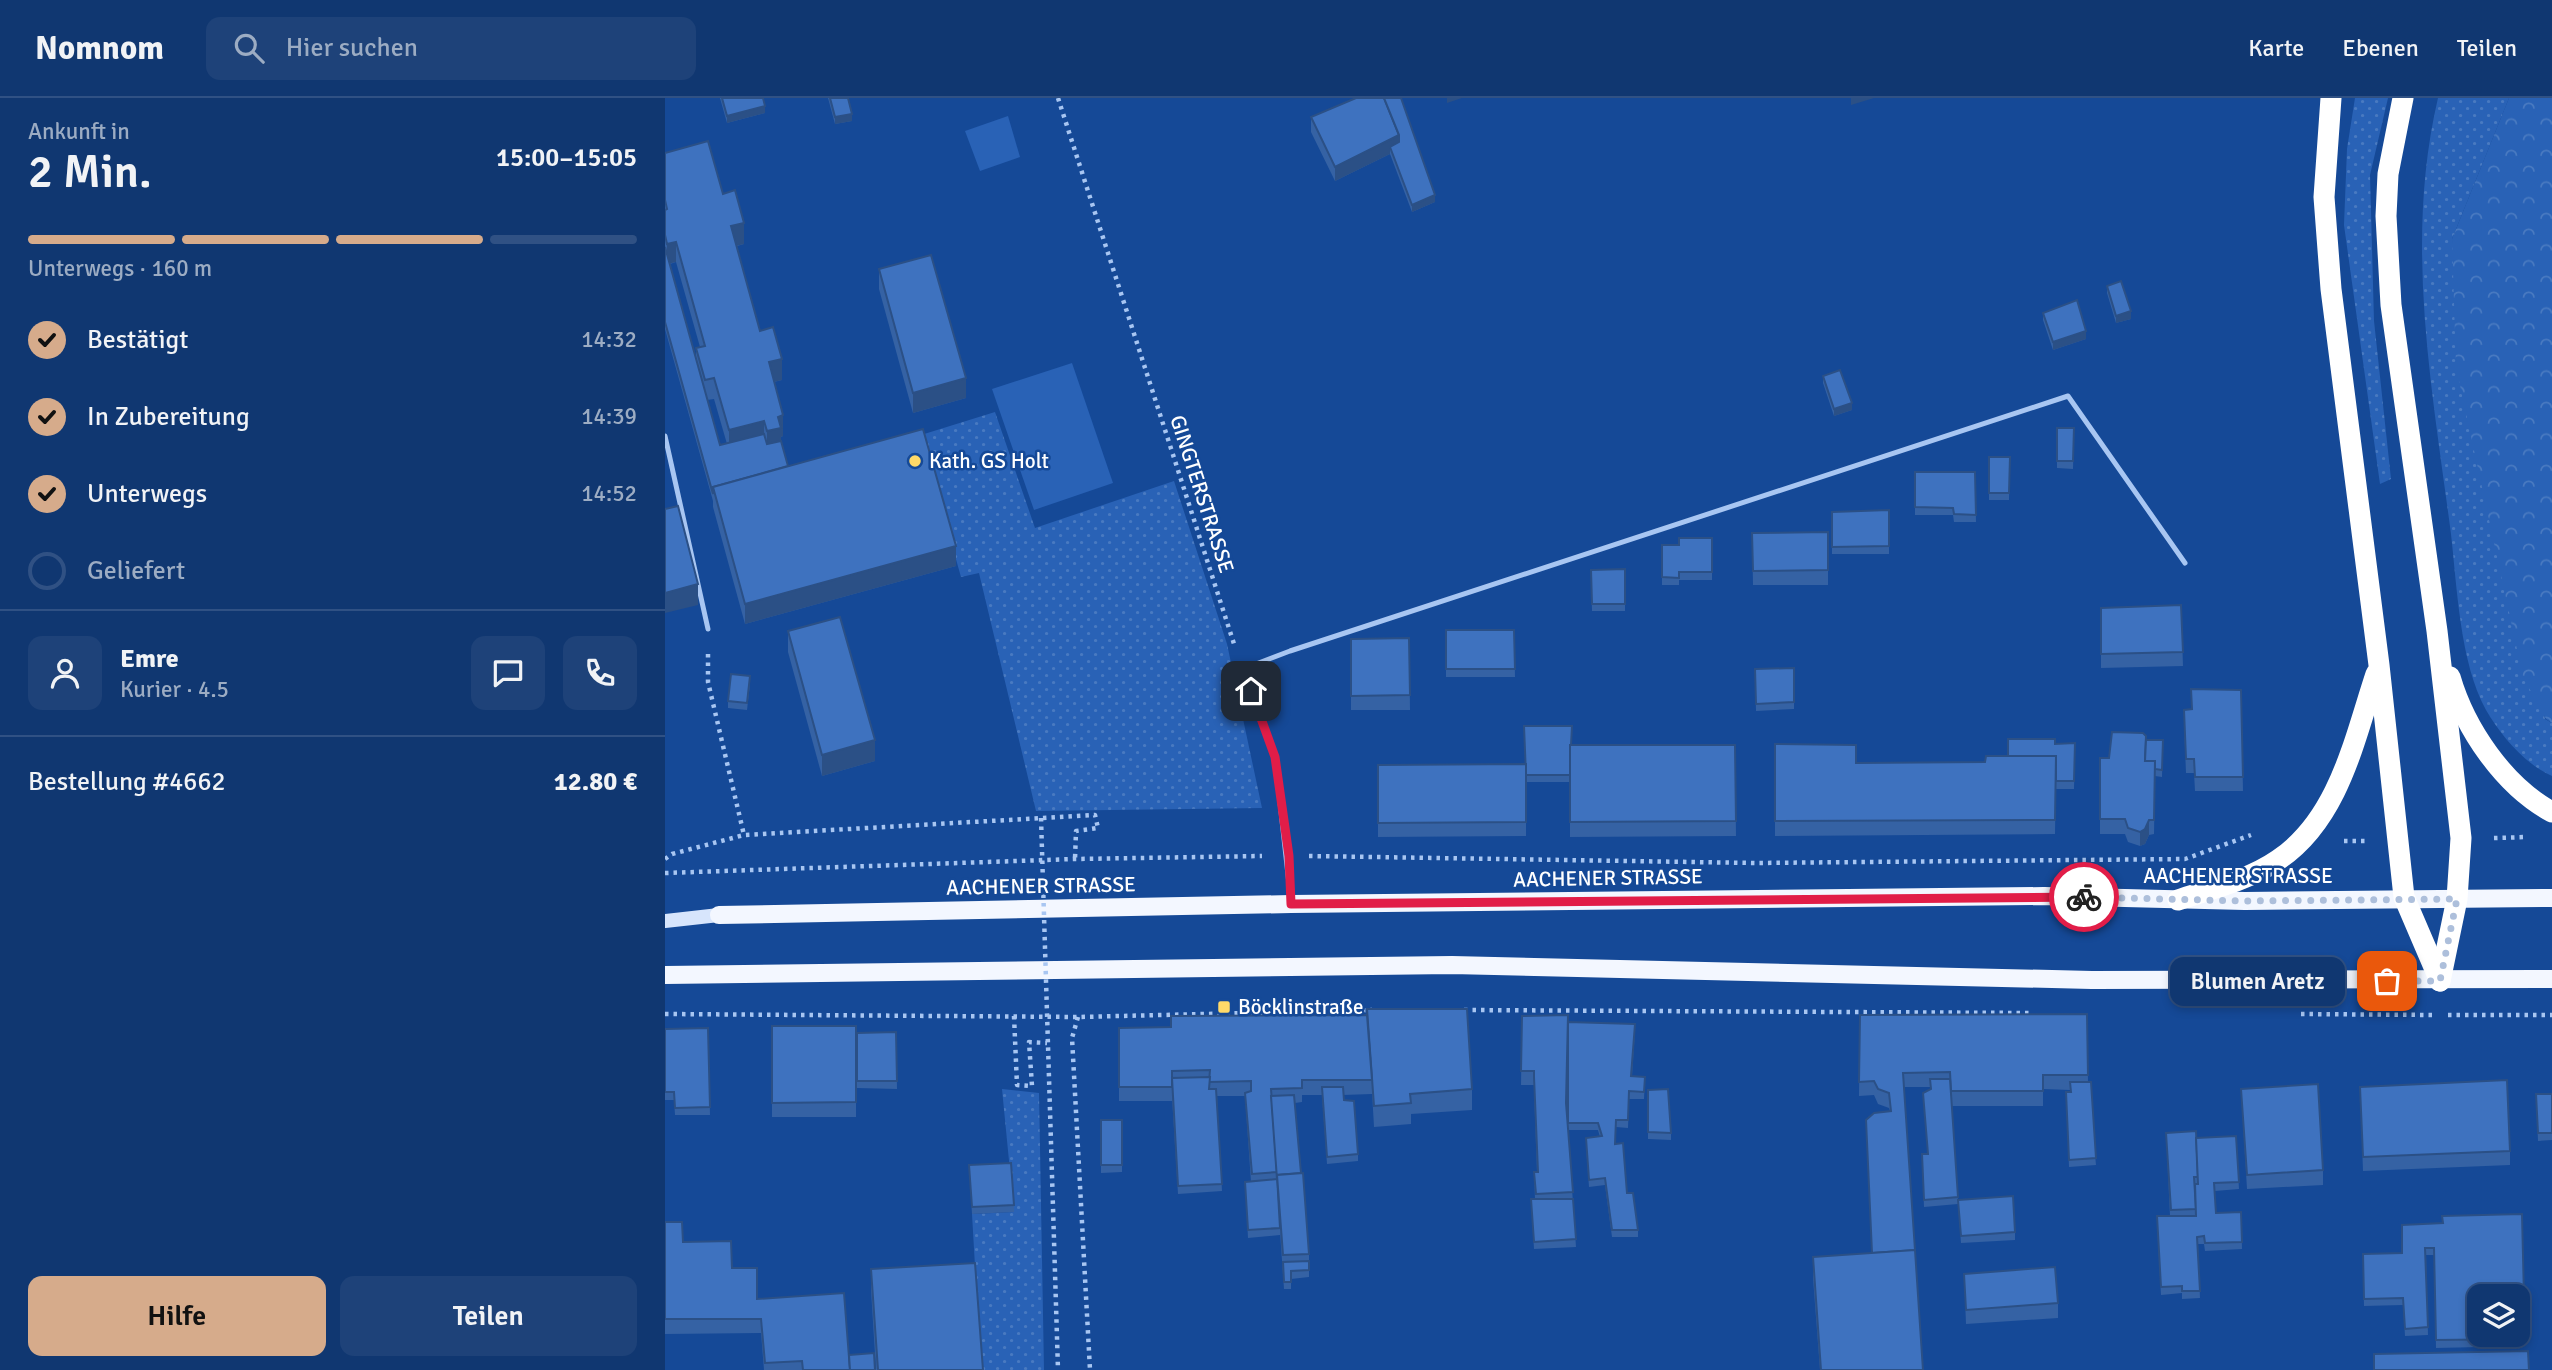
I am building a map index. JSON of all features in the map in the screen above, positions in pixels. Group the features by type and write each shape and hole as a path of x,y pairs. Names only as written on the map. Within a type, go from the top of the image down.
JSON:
{"highway":[{"path":"2331,98 2324,197 2331,289 2379,665 2404,897 2440,981"},
{"path":"2403,98 2388,174 2386,216 2391,305 2437,631 2461,838 2457,899 2440,981"},
{"path":"2437,631 2454,691 2478,737 2514,782 2552,812"},
{"path":"2178,900 2238,880 2277,860 2305,837 2327,809 2344,771 2379,665"}],"main road":[{"name":"AACHENER STRASSE","path":"665,921 719,915 1291,904 2045,896 2178,900 2552,898"},
{"path":"665,911 719,915"},
{"path":"665,975 1452,965 2092,980 2552,979"}],"lane":[{"path":"1291,904 1289,856 1275,757 1243,669 1316,642 2068,396 2185,564"},
{"path":"665,436 708,629"}],"path":[{"name":"GINGTERSTRASSE","path":"1058,98 1243,669"},
{"path":"708,629 708,682 744,835"},
{"path":"665,859 672,854 744,835 1095,815 1098,828 1076,831 1075,859"},
{"path":"1041,818 1058,1370"},
{"path":"665,873 1075,859 1289,856 1755,863 2185,859 2253,834 2340,841 2398,841"},
{"path":"2461,838 2529,837"},
{"path":"665,1014 1078,1017 1374,1010"},
{"path":"1457,1010 2035,1013"},
{"path":"2295,1014 2552,1015"},
{"path":"1014,1016 1017,1085 1032,1086 1029,1042 1047,1043"},
{"path":"1078,1017 1072,1038 1090,1370"}],"green space":[{"path":"2355,98 2388,98 2370,175 2374,321 2391,479 2380,484 2344,225 2347,149"},
{"path":"2438,98 2509,98 2452,239 2545,719 2552,723 2552,776 2532,764 2499,730 2477,691 2465,648 2436,425 2422,261 2428,152"},
{"path":"2509,98 2552,98 2552,723 2546,719 2523,677 2456,367 2452,239"},
{"path":"1008,116 1020,157 980,171 965,131"},
{"path":"1072,363 1113,483 1034,510 992,389"},
{"path":"995,412 1035,528 1174,481 1227,644 1262,808 1036,811 979,573 961,577 921,435"},
{"path":"1002,1089 1039,1093 1044,1370 981,1370 972,1214 1014,1212"}],"building":[{"path":"722,98 763,98 765,106 727,116"},
{"path":"830,98 848,98 852,114 835,117"},
{"path":"1356,98 1384,98 1399,135 1335,167 1311,117"},
{"path":"1384,98 1401,98 1435,195 1412,205 1390,147 1399,142 1399,135"},
{"path":"708,141 723,194 735,190 744,223 731,226 760,331 773,327 782,359 769,362 783,415 778,417 781,428 767,431 764,421 729,430 714,378 705,380 696,348 705,346 676,242 667,244 665,153"},
{"path":"665,247 720,445 764,434 767,444 781,441 788,466 713,487 713,494 665,322"},
{"path":"931,255 966,378 913,393 879,269"},
{"path":"2121,281 2131,311 2116,316 2107,286"},
{"path":"2077,300 2086,331 2053,342 2043,313"},
{"path":"1840,370 1852,403 1834,409 1823,376"},
{"path":"2057,428 2074,428 2073,461 2057,461"},
{"path":"923,429 956,546 745,604 713,487"},
{"path":"1989,457 2010,457 2009,493 1989,493"},
{"path":"1915,472 1975,472 1976,515 1954,514 1953,508 1915,507"},
{"path":"678,506 698,584 665,593 665,509"},
{"path":"1889,510 1889,546 1832,547 1832,512"},
{"path":"1828,532 1828,570 1753,571 1752,533"},
{"path":"1679,538 1712,538 1712,572 1679,572 1679,578 1662,577 1662,545 1679,545"},
{"path":"1625,569 1625,604 1592,604 1591,570"},
{"path":"2181,605 2183,652 2101,654 2101,608"},
{"path":"840,617 875,740 822,755 788,631"},
{"path":"1446,630 1514,630 1515,669 1446,669"},
{"path":"1409,638 1410,695 1351,696 1351,639"},
{"path":"1794,668 1794,702 1756,704 1755,669"},
{"path":"731,674 750,676 747,703 728,701"},
{"path":"2191,689 2241,690 2243,777 2195,777 2194,759 2186,759 2184,710 2192,709"},
{"path":"1524,726 1572,726 1570,775 1526,775"},
{"path":"2112,732 2143,733 2146,736 2145,761 2155,761 2154,820 2149,820 2145,829 2140,832 2128,828 2125,819 2100,819 2100,758 2109,758"},
{"path":"2008,739 2055,739 2055,744 2075,743 2074,781 2056,781 2056,756 2008,756"},
{"path":"2146,740 2163,740 2162,770 2155,769 2155,761 2145,761"},
{"path":"1775,744 1856,745 1856,763 1985,762 1986,756 2056,756 2055,820 1775,821"},
{"path":"1570,745 1735,745 1736,821 1570,822"},
{"path":"1526,764 1526,822 1378,823 1378,765"},
{"path":"1367,1009 1467,1009 1472,1089 1410,1094 1411,1103 1374,1106"},
{"path":"2087,1014 2088,1075 2043,1075 2043,1091 1951,1091 1950,1072 1903,1073 1915,1250 1872,1253 1866,1120 1874,1113 1891,1111 1889,1093 1878,1089 1874,1081 1859,1082 1860,1015"},
{"path":"1367,1015 1372,1080 1302,1080 1302,1088 1271,1089 1277,1172 1252,1174 1245,1093 1251,1091 1251,1081 1209,1082 1210,1070 1172,1071 1172,1087 1119,1087 1119,1028 1171,1027 1171,1016"},
{"path":"1568,1015 1566,1103 1573,1192 1536,1194 1534,1172 1538,1172 1534,1071 1521,1071 1522,1016"},
{"path":"1568,1022 1635,1024 1631,1076 1645,1077 1644,1092 1629,1091 1628,1120 1616,1120 1615,1144 1623,1143 1627,1193 1633,1193 1638,1230 1612,1230 1605,1178 1589,1180 1586,1138 1602,1136 1598,1123 1568,1123"},
{"path":"772,1026 856,1026 856,1102 772,1103"},
{"path":"708,1028 710,1107 675,1108 674,1092 665,1092 665,1029"},
{"path":"896,1032 897,1081 857,1081 857,1033"},
{"path":"1210,1077 1209,1089 1216,1089 1222,1184 1178,1186 1172,1078"},
{"path":"1930,1079 1950,1079 1958,1197 1924,1200 1922,1154 1928,1154 1923,1093 1931,1089"},
{"path":"2507,1080 2510,1151 2363,1157 2360,1087"},
{"path":"2070,1082 2091,1082 2096,1158 2069,1160 2066,1092 2071,1092"},
{"path":"2318,1084 2323,1170 2247,1175 2241,1089"},
{"path":"1322,1087 1343,1087 1344,1100 1354,1101 1358,1154 1327,1157"},
{"path":"1668,1089 1671,1133 1648,1132 1648,1090"},
{"path":"2536,1094 2552,1094 2552,1133 2538,1133"},
{"path":"1294,1095 1301,1173 1277,1175 1280,1228 1248,1230 1245,1182 1277,1179 1271,1096"},
{"path":"1101,1120 1122,1120 1122,1165 1101,1165"},
{"path":"2196,1131 2196,1209 2171,1210 2166,1133"},
{"path":"2236,1136 2239,1182 2214,1183 2216,1213 2241,1212 2242,1242 2205,1243 2204,1236 2197,1237 2200,1291 2182,1291 2182,1286 2161,1287 2157,1216 2196,1216 2196,1138"},
{"path":"1011,1163 1014,1205 972,1207 969,1165"},
{"path":"1303,1173 1309,1254 1283,1255 1277,1175"},
{"path":"2013,1196 2015,1232 1961,1236 1958,1200"},
{"path":"1531,1199 1573,1199 1576,1239 1534,1242"},
{"path":"2522,1214 2524,1284 2467,1284 2467,1340 2436,1340 2434,1248 2425,1248 2428,1327 2405,1329 2403,1298 2364,1299 2363,1254 2402,1253 2402,1225 2443,1223 2442,1216"},
{"path":"665,1222 682,1222 683,1242 731,1241 732,1268 757,1268 757,1299 844,1293 850,1370 803,1370 802,1361 765,1363 761,1319 665,1319"},
{"path":"1915,1250 1923,1370 1821,1370 1813,1257"},
{"path":"1309,1261 1309,1270 1291,1271 1291,1282 1284,1282 1283,1262"},
{"path":"975,1263 983,1370 878,1370 871,1269"},
{"path":"2055,1267 2058,1303 1966,1310 1964,1274"},
{"path":"2528,1351 2529,1370 2374,1370 2374,1354"},
{"path":"874,1353 875,1370 850,1370 849,1355"}],"way so far":[{"path":"2084,897 2245,901 2404,897 2457,899 2440,981 2387,981"}],"place":[{"name":"Kath. GS Holt","path":"915,461"},
{"name":"Blumen Aretz","path":"2387,981"},
{"name":"Böcklinstraße","path":"1224,1007"}],"route":[{"path":"1251,691 1275,757 1289,856 1291,904 2084,897"}]}
